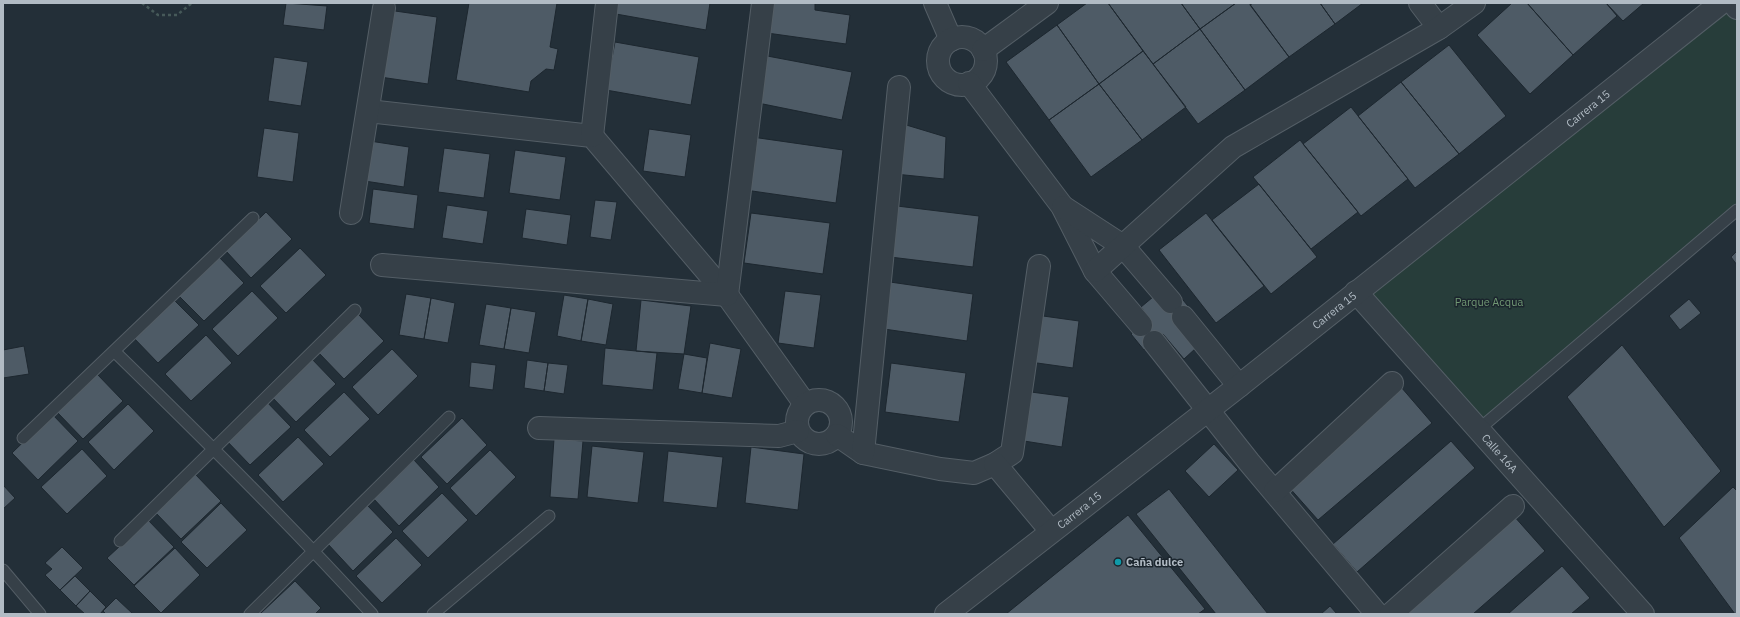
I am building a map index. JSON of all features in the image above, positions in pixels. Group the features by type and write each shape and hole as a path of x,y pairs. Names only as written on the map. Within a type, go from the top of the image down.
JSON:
{"street":[{"path":"592,136 607,3"},
{"path":"727,294 763,3"},
{"path":"935,3 951,40"},
{"path":"983,50 1047,3"},
{"path":"1420,3 1439,28"},
{"path":"1095,271 1233,147 1439,28 1474,3"},
{"name":"Carrera 15","path":"946,614 1239,386 1721,3"},
{"path":"1732,3 1737,8"},
{"path":"350,213 384,8"},
{"path":"960,37 969,38 977,43 983,50 985,66 976,80 969,83 959,84 949,81 942,74 938,65 939,54 943,46 951,40 960,37"},
{"path":"969,83 1062,206 1095,271 1148,333 1275,491 1378,614"},
{"path":"863,453 899,86"},
{"path":"368,111 592,136 727,294 805,404"},
{"path":"1062,206 1123,246 1177,309 1239,386"},
{"path":"382,265 727,294"},
{"path":"837,435 863,453 940,469 974,473 995,464 1012,453 1039,266"},
{"name":"Calle 16A","path":"1356,292 1644,614"},
{"path":"1275,491 1392,383"},
{"path":"815,400 826,401 835,406 840,415 841,426 837,435 830,442 821,445 811,444 803,438 798,431 796,421 799,412 805,404 815,400"},
{"path":"539,428 779,436 798,431"},
{"path":"995,464 1052,531"},
{"path":"1391,614 1513,506"}],"lane":[{"path":"1478,430 1737,210"},
{"path":"23,438 253,218"},
{"path":"120,541 355,310"},
{"path":"114,351 314,550 372,614"},
{"path":"250,614 449,417"},
{"path":"433,614 550,516"},
{"path":"3,570 40,614"}],"path":[{"path":"142,3 158,15 177,15 192,3"}],"green space":[{"name":"Parque Acqua","path":"1721,3 1737,8 1737,210 1478,430 1356,292"}],"building":[{"path":"286,3 327,6 324,30 283,25"},
{"path":"469,3 557,3 550,47 558,49 554,70 546,69 531,81 529,92 456,80"},
{"path":"618,3 710,3 706,30 616,14"},
{"path":"771,3 815,3 815,10 850,15 846,44 767,33"},
{"path":"1087,3 1108,3 1143,51 1099,84 1057,25"},
{"path":"1108,3 1181,3 1200,29 1153,64"},
{"path":"1181,3 1236,3 1200,29"},
{"path":"1236,3 1249,3 1289,57 1245,90 1200,29"},
{"path":"1253,3 1320,3 1335,24 1289,57 1250,5"},
{"path":"1320,3 1363,3 1335,24"},
{"path":"1512,3 1527,3 1573,55 1530,94 1477,35"},
{"path":"1527,3 1606,3 1617,16 1573,55"},
{"path":"1606,3 1644,3 1623,21"},
{"path":"388,10 437,17 428,84 380,77"},
{"path":"1057,25 1099,84 1049,120 1006,62"},
{"path":"1200,29 1245,90 1198,124 1153,64"},
{"path":"615,42 699,57 691,105 606,90"},
{"path":"1449,45 1506,116 1459,154 1401,82"},
{"path":"1143,51 1186,107 1142,140 1099,84"},
{"path":"762,55 852,72 842,120 753,102"},
{"path":"274,57 308,62 301,106 268,101"},
{"path":"1401,82 1459,154 1415,188 1358,116"},
{"path":"1099,84 1142,140 1091,177 1049,120"},
{"path":"1351,107 1408,179 1361,216 1303,144"},
{"path":"903,124 946,137 944,179 895,174"},
{"path":"264,128 299,133 293,182 257,177"},
{"path":"649,129 691,135 685,177 643,171"},
{"path":"752,137 843,150 836,203 745,190"},
{"path":"363,140 409,147 404,187 358,180"},
{"path":"1300,140 1358,212 1311,249 1253,177"},
{"path":"444,148 490,154 484,198 438,192"},
{"path":"515,150 566,157 560,200 509,193"},
{"path":"1259,184 1317,257 1271,294 1212,220"},
{"path":"373,189 418,195 414,229 369,223"},
{"path":"595,200 617,202 611,240 590,237"},
{"path":"447,205 488,211 483,244 442,238"},
{"path":"897,206 979,216 973,267 890,257"},
{"path":"526,209 571,215 567,245 522,238"},
{"path":"266,212 292,239 251,278 226,251"},
{"path":"751,213 830,223 823,274 744,263"},
{"path":"1206,213 1264,286 1216,323 1159,250"},
{"path":"300,248 326,275 286,313 260,286"},
{"path":"1737,251 1737,265 1731,257"},
{"path":"218,256 244,283 204,321 177,294"},
{"path":"890,282 973,294 967,341 884,329"},
{"path":"252,291 278,318 238,356 212,329"},
{"path":"785,291 821,295 814,348 778,343"},
{"path":"406,294 431,298 424,339 399,335"},
{"path":"564,295 588,299 581,341 557,336"},
{"path":"1179,295 1192,311 1196,348 1184,359 1163,334 1144,350 1131,334 1149,318 1141,307 1153,297"},
{"path":"172,298 199,325 158,363 132,336"},
{"path":"431,298 455,303 448,343 424,339"},
{"path":"588,299 613,304 606,345 581,341"},
{"path":"1689,299 1701,313 1680,330 1669,316"},
{"path":"641,300 691,306 684,354 636,351"},
{"path":"486,304 511,308 504,349 479,345"},
{"path":"511,308 536,312 529,353 504,349"},
{"path":"358,314 384,341 344,379 318,352"},
{"path":"1036,315 1079,321 1073,368 1030,362"},
{"path":"206,335 232,363 191,401 165,374"},
{"path":"710,343 741,349 732,398 702,393"},
{"path":"1622,345 1721,471 1664,527 1567,397"},
{"path":"24,346 29,374 3,378 3,350"},
{"path":"605,348 657,353 653,390 602,385"},
{"path":"392,349 418,376 378,415 352,387"},
{"path":"684,354 707,358 702,393 678,389"},
{"path":"310,357 336,384 296,422 270,395"},
{"path":"527,360 548,363 544,391 524,388"},
{"path":"471,362 496,365 493,390 469,387"},
{"path":"548,363 568,365 564,394 544,391"},
{"path":"891,363 966,373 959,422 885,412"},
{"path":"97,374 123,401 83,439 57,412"},
{"path":"1401,387 1432,423 1318,520 1287,485"},
{"path":"344,392 370,419 330,457 304,430"},
{"path":"1031,392 1069,397 1062,447 1024,441"},
{"path":"264,399 291,427 250,465 224,438"},
{"path":"128,404 154,431 114,470 88,442"},
{"path":"52,414 78,441 38,480 12,453"},
{"path":"462,418 487,445 447,484 421,457"},
{"path":"298,437 324,464 283,502 258,475"},
{"path":"554,439 583,441 578,499 550,497"},
{"path":"1451,441 1475,468 1357,572 1333,544"},
{"path":"1214,444 1238,470 1209,497 1185,471"},
{"path":"592,446 644,452 638,503 587,497"},
{"path":"751,447 804,454 798,510 745,503"},
{"path":"82,449 107,476 67,514 41,487"},
{"path":"490,450 516,477 476,516 450,488"},
{"path":"668,451 723,457 717,508 663,502"},
{"path":"414,460 439,487 399,526 373,498"},
{"path":"195,474 221,501 181,539 155,512"},
{"path":"3,485 15,498 3,509"},
{"path":"1733,487 1737,491 1737,614 1735,614 1679,538"},
{"path":"1169,489 1268,614 1216,614 1136,514"},
{"path":"442,493 468,520 428,558 402,531"},
{"path":"221,503 247,530 207,568 181,542"},
{"path":"367,505 393,532 353,571 327,543"},
{"name":"Caña dulce","path":"1128,515 1205,609 1198,614 1006,614"},
{"path":"1513,515 1545,551 1473,614 1399,614"},
{"path":"148,520 174,547 134,585 107,558"},
{"path":"396,538 422,565 382,603 356,576"},
{"path":"62,547 83,568 60,590 45,575 52,569 45,563"},
{"path":"175,548 200,575 161,613 134,586"},
{"path":"1562,566 1590,598 1571,614 1508,614"},
{"path":"75,576 90,591 76,606 60,590"},
{"path":"295,581 321,608 315,614 260,614"},
{"path":"90,591 106,607 100,614 85,614 76,606"},
{"path":"116,598 133,614 106,614 103,611"},
{"path":"1330,606 1337,614 1321,614"}],"place":[{"name":"Caña dulce","path":"1118,562"}]}
